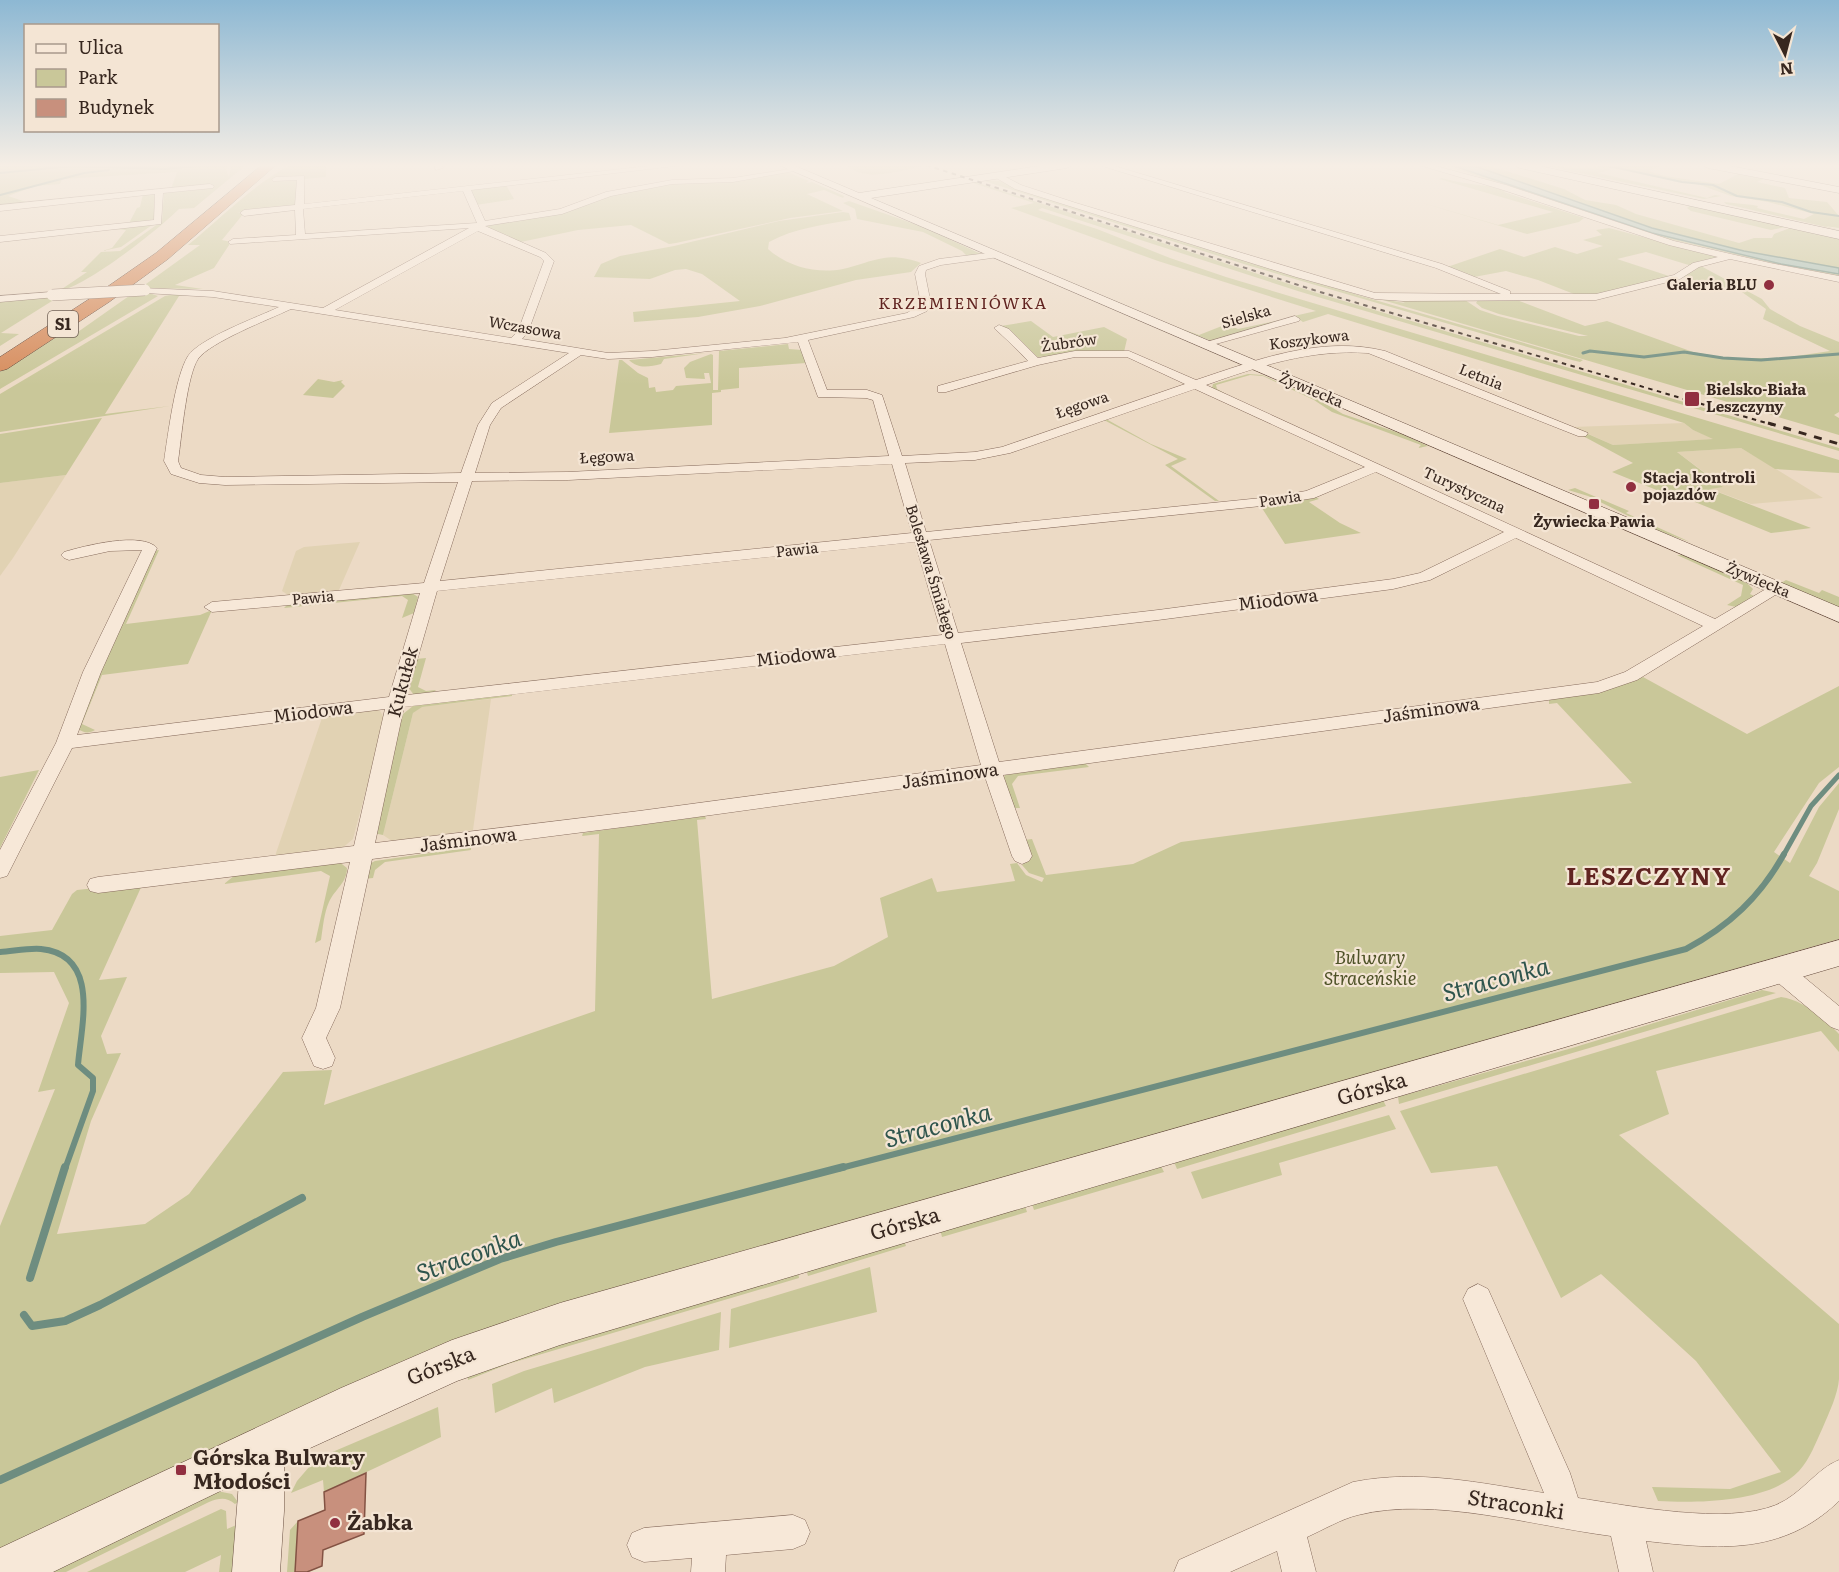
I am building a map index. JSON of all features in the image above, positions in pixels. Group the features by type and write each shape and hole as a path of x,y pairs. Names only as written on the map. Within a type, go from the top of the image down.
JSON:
{"highway":[{"name":"S1","path":"0,353 138,262 169,238"},
{"name":"S1","path":"0,365 103,298 185,238"}],"main road":[{"name":"Żywiecka","path":"957,238 1839,615"},
{"name":"Górska","path":"1,1572 262,1446 401,1382 502,1343 550,1327 1839,953"},
{"path":"256,1572 261,1511 262,1446"}],"street":[{"path":"233,242 283,238"},
{"path":"326,311 458,238"},
{"path":"507,238 543,255 549,261 523,332 514,341"},
{"path":"1180,238 1375,296 1403,298 1605,296 1677,277 1696,265 1728,257"},
{"path":"1347,238 1439,266 1511,296"},
{"path":"1657,238 1728,257 1839,279"},
{"name":"Wczasowa","path":"0,299 145,291 213,294 577,353 634,356 802,339 916,313 926,304 920,274 922,268 939,262 996,255"},
{"name":"Łęgowa","path":"290,306 215,340 194,356 187,371 172,454 171,461 176,471 199,479 225,481 568,476 969,457 995,453 1253,365"},
{"name":"Sielska","path":"1205,344 1295,319"},
{"path":"999,328 1005,331 1036,362"},
{"name":"Bolesława Śmiałego","path":"802,339 822,394 867,394 878,398 992,770 1022,856"},
{"name":"Koszykowa","path":"1253,365 1270,359 1301,354 1369,350"},
{"name":"Letnia","path":"1369,350 1582,433"},
{"name":"Kukułek","path":"323,1058 314,1038 328,1008 396,702 430,587 484,425 490,412 577,353"},
{"name":"Żubrów","path":"942,388 1036,362 1075,354 1123,353 1197,384"},
{"name":"Turystyczna","path":"1197,384 1716,626"},
{"name":"Pawia","path":"212,607 1285,500 1316,492 1376,467"},
{"name":"Miodowa","path":"65,743 396,702 1181,612 1410,581 1446,568 1516,532"},
{"path":"0,870 65,743 92,672 150,548 135,544 86,550 69,555"},
{"name":"Jaśminowa","path":"98,885 361,854 1599,687 1630,676 1777,589"},
{"path":"1779,970 1839,1020"},
{"path":"1478,1299 1557,1485 1566,1513"},
{"name":"Straconki","path":"1191,1572 1353,1499 1397,1491 1460,1495 1625,1522 1709,1531 1742,1530 1763,1526 1810,1505 1824,1495 1839,1476"},
{"path":"1625,1522 1636,1572"},
{"path":"1288,1527 1299,1572"},
{"path":"644,1545 709,1556 793,1532"}],"shaded area":[{"path":"1674,238 1693,238 1744,251 1839,268 1839,274 1781,264"},
{"path":"1684,423 1693,430 1715,439 1613,445 1573,427"},
{"path":"1741,448 1823,498 1751,504 1708,488 1723,486 1677,452"},
{"path":"66,475 13,558 0,576 0,483"},
{"path":"360,542 339,590 288,595 282,591 296,551 304,547"},
{"path":"491,699 473,830 392,841 383,835 413,713 421,707"},
{"path":"373,709 380,711 385,719 353,839 340,850 274,859 323,715"}],"green space":[{"path":"119,238 133,238 121,247 102,251 112,248"},
{"path":"138,238 145,238 87,279 59,291 87,272 81,272 101,252 120,251"},
{"path":"196,238 223,238 222,240 231,242 214,268 175,285 203,289 146,288 146,284 200,245 188,245"},
{"path":"508,238 538,238 516,243"},
{"path":"658,238 697,238 676,243 669,244"},
{"path":"706,238 777,238 769,242 768,249 776,255 794,265 823,271 843,269 888,257 921,263 911,272 856,280 760,306 698,317 634,322 633,312 740,301 702,274 686,269 675,270 650,279 594,277 601,264 620,256"},
{"path":"936,238 947,238 981,254 967,256 962,251"},
{"path":"1095,238 1121,238 1226,277 1839,460 1839,473 1775,469 1741,448 1677,452 1723,487 1710,489 1811,528 1771,533 1668,491 1664,493 1612,472 1633,463 1583,436 1588,434 1613,445 1713,439 1684,423 1328,314 1303,322 1294,316 1316,311 1158,261"},
{"path":"1136,238 1149,238 1317,293 1839,448 1839,451 1301,292"},
{"path":"1164,238 1182,238 1361,296 1583,360 1580,362 1572,360"},
{"path":"1648,238 1718,257 1692,266 1646,252 1617,259 1672,277 1603,295 1574,294 1506,271 1474,277 1444,266 1500,249 1524,257 1555,247 1577,254 1603,246 1583,240"},
{"path":"1666,238 1781,264 1839,274 1839,276 1780,265"},
{"path":"1693,238 1723,238 1739,243 1753,238 1836,238 1839,239 1839,268 1744,251"},
{"path":"1699,265 1762,299 1770,309 1800,326 1839,342 1839,412 1834,415 1839,418 1839,435 1376,298 1405,303 1400,300 1465,300 1480,310 1498,316 1579,336 1588,336 1499,314 1482,308 1476,303 1479,298 1509,297 1585,326 1607,321 1693,352 1727,358 1783,358 1830,351 1763,319 1766,309 1739,290 1732,292 1681,276"},
{"path":"149,293 158,296 0,389 0,372 59,334 75,334 129,296"},
{"path":"186,295 179,296 105,414 170,406 0,432 0,394 165,296"},
{"path":"52,297 52,301 1,333 19,334 0,346 0,301"},
{"path":"1287,320 1211,341 1179,328 1199,335 1227,324 1238,329"},
{"path":"1031,321 1053,337 1104,327 1127,339 1124,352 1037,357 1001,326"},
{"path":"788,344 789,349 802,350 806,363 739,368 739,388 712,393 712,425 609,433 619,360 648,378 649,388 655,387 656,392 673,390 676,386 711,383 709,373 704,373 705,379 686,378 684,368 690,362 711,354 713,355 713,390 718,390 719,351"},
{"path":"706,353 664,359 661,364 648,366 636,365 629,360"},
{"path":"1248,374 1262,375 1317,399 1343,414 1402,434 1428,446 1418,448 1421,445 1332,412 1314,400 1263,376 1250,375 1216,385 1217,389 1228,395 1212,388 1213,384"},
{"path":"318,379 334,382 343,380 341,382 345,386 333,398 303,395"},
{"path":"102,418 66,475 0,483 0,434"},
{"path":"1106,419 1151,444 1187,459 1171,466 1219,501 1215,501 1165,465 1178,459 1104,420"},
{"path":"1575,488 1629,511 1626,513 1690,542 1661,532 1588,496 1568,490"},
{"path":"1314,496 1319,499 1309,502 1340,523 1361,533 1285,544 1260,505"},
{"path":"159,550 126,624 200,615 212,610 188,664 102,675 82,724 95,730 82,731 77,728 93,686 154,551"},
{"path":"1677,555 1684,555 1746,582 1753,589 1750,594 1754,596 1736,607 1727,605 1741,596 1743,585"},
{"path":"1786,580 1819,593 1822,590 1839,597 1839,608 1781,583"},
{"path":"412,593 418,597 414,613 402,618 408,600 402,596 284,608 288,604"},
{"path":"426,658 418,687 426,691 436,690 431,695 414,695 408,687 416,659"},
{"name":"Bulwary Straceńskie","path":"1643,677 1747,734 1839,686 1839,767 1819,783 1774,852 1790,863 1819,807 1839,783 1839,809 1817,863 1809,876 1839,891 1839,939 844,1224 451,1341 401,1362 0,1551 0,1226 55,1089 38,1092 69,1003 54,972 0,973 0,936 52,930 72,894 77,890 143,883 99,980 127,977 101,1036 107,1054 121,1053 91,1121 57,1234 145,1224 189,1194 283,1072 332,1070 324,1105 595,1011 599,834 582,836 583,833 705,816 706,819 697,820 712,999 834,966 888,937 880,898 932,878 937,892 1015,881 1010,864 1017,863 1026,875 1042,882 1044,878 1029,873 1022,865 1027,860 1025,840 1032,839 1046,875 1133,864 1181,842 1632,783 1557,703 1549,704 1549,700 1611,688"},
{"path":"512,693 512,696 422,707 413,713 383,835 373,833 403,714 413,706"},
{"path":"1085,763 1089,767 1018,776 1012,784 1020,808 1014,808 1003,779 1005,775"},
{"path":"39,770 0,848 0,777"},
{"path":"471,847 471,850 385,862 375,870 373,878 363,879 369,864 375,861"},
{"path":"338,861 347,868 346,873 343,882 327,906 321,940 315,943 330,876 321,871 224,884 235,875"},
{"path":"1762,990 1776,993 1399,1104 1398,1097 1572,1048"},
{"path":"1781,997 1805,1006 1833,1028 1839,1034 1839,1052 1821,1031 1656,1071 1669,1114 1619,1135 1839,1324 1837,1391 1810,1456 1799,1471 1786,1482 1752,1495 1732,1499 1693,1502 1658,1501 1652,1487 1730,1489 1781,1472 1696,1361 1601,1274 1561,1298 1497,1166 1431,1173 1400,1111"},
{"path":"1383,1100 1386,1106 1177,1169 1174,1162"},
{"path":"1389,1115 1396,1129 1279,1163 1282,1175 1202,1199 1191,1172"},
{"path":"1161,1166 1164,1172 1034,1210 1032,1204"},
{"path":"1025,1206 1027,1212 942,1237 940,1229"},
{"path":"904,1240 906,1246 808,1276 806,1269"},
{"path":"870,1267 877,1312 729,1348 731,1309"},
{"path":"798,1270 799,1278 508,1364 468,1380 467,1370"},
{"path":"721,1312 719,1350 645,1367 554,1403 552,1388 495,1413 492,1384 524,1371"},
{"path":"438,1407 441,1437 324,1492 323,1480 291,1493 297,1481 316,1459"},
{"path":"217,1491 232,1494 238,1502 235,1504 223,1499 209,1502 66,1572 48,1572"},
{"path":"221,1509 226,1511 227,1529 241,1523 238,1572 219,1572 221,1555 185,1572 87,1572"},
{"path":"298,1521 295,1572 287,1572 290,1530"}],"building":[{"name":"Żabka","path":"366,1473 364,1534 323,1550 322,1566 307,1572 295,1572 298,1521 325,1510 324,1492"}],"waterway":[{"path":"1583,353 1590,351 1644,357 1684,352 1723,358 1761,360 1839,354"},
{"name":"Straconka","path":"1783,856 1811,806 1839,775"},
{"name":"Straconka","path":"837,1169 1686,949 1702,940 1742,909 1765,884 1784,854"},
{"path":"0,952 41,949 60,954 73,964 80,978 83,1013 78,1065 93,1078 93,1091 65,1169"},
{"path":"30,1278 65,1167"},
{"name":"Straconka","path":"0,1480 362,1317 500,1259 556,1242 843,1167"},
{"path":"24,1315 32,1326 65,1321 100,1305 302,1198"}],"railway":[{"path":"1154,238 1320,292 1773,425"},
{"path":"1768,423 1839,444"}],"place":[{"name":"Galeria BLU","path":"1769,285"},
{"name":"Bielsko-Biała Leszczyny","path":"1692,399"},
{"name":"Stacja kontroli pojazdów","path":"1631,487"},
{"name":"Żywiecka Pawia","path":"1594,504"},
{"name":"Górska Bulwary Młodości","path":"181,1470"},
{"name":"Żabka","path":"335,1523"}],"district":[{"name":"KRZEMIENIÓWKA","path":"963,303"},
{"name":"LESZCZYNY","path":"1649,877"}]}
